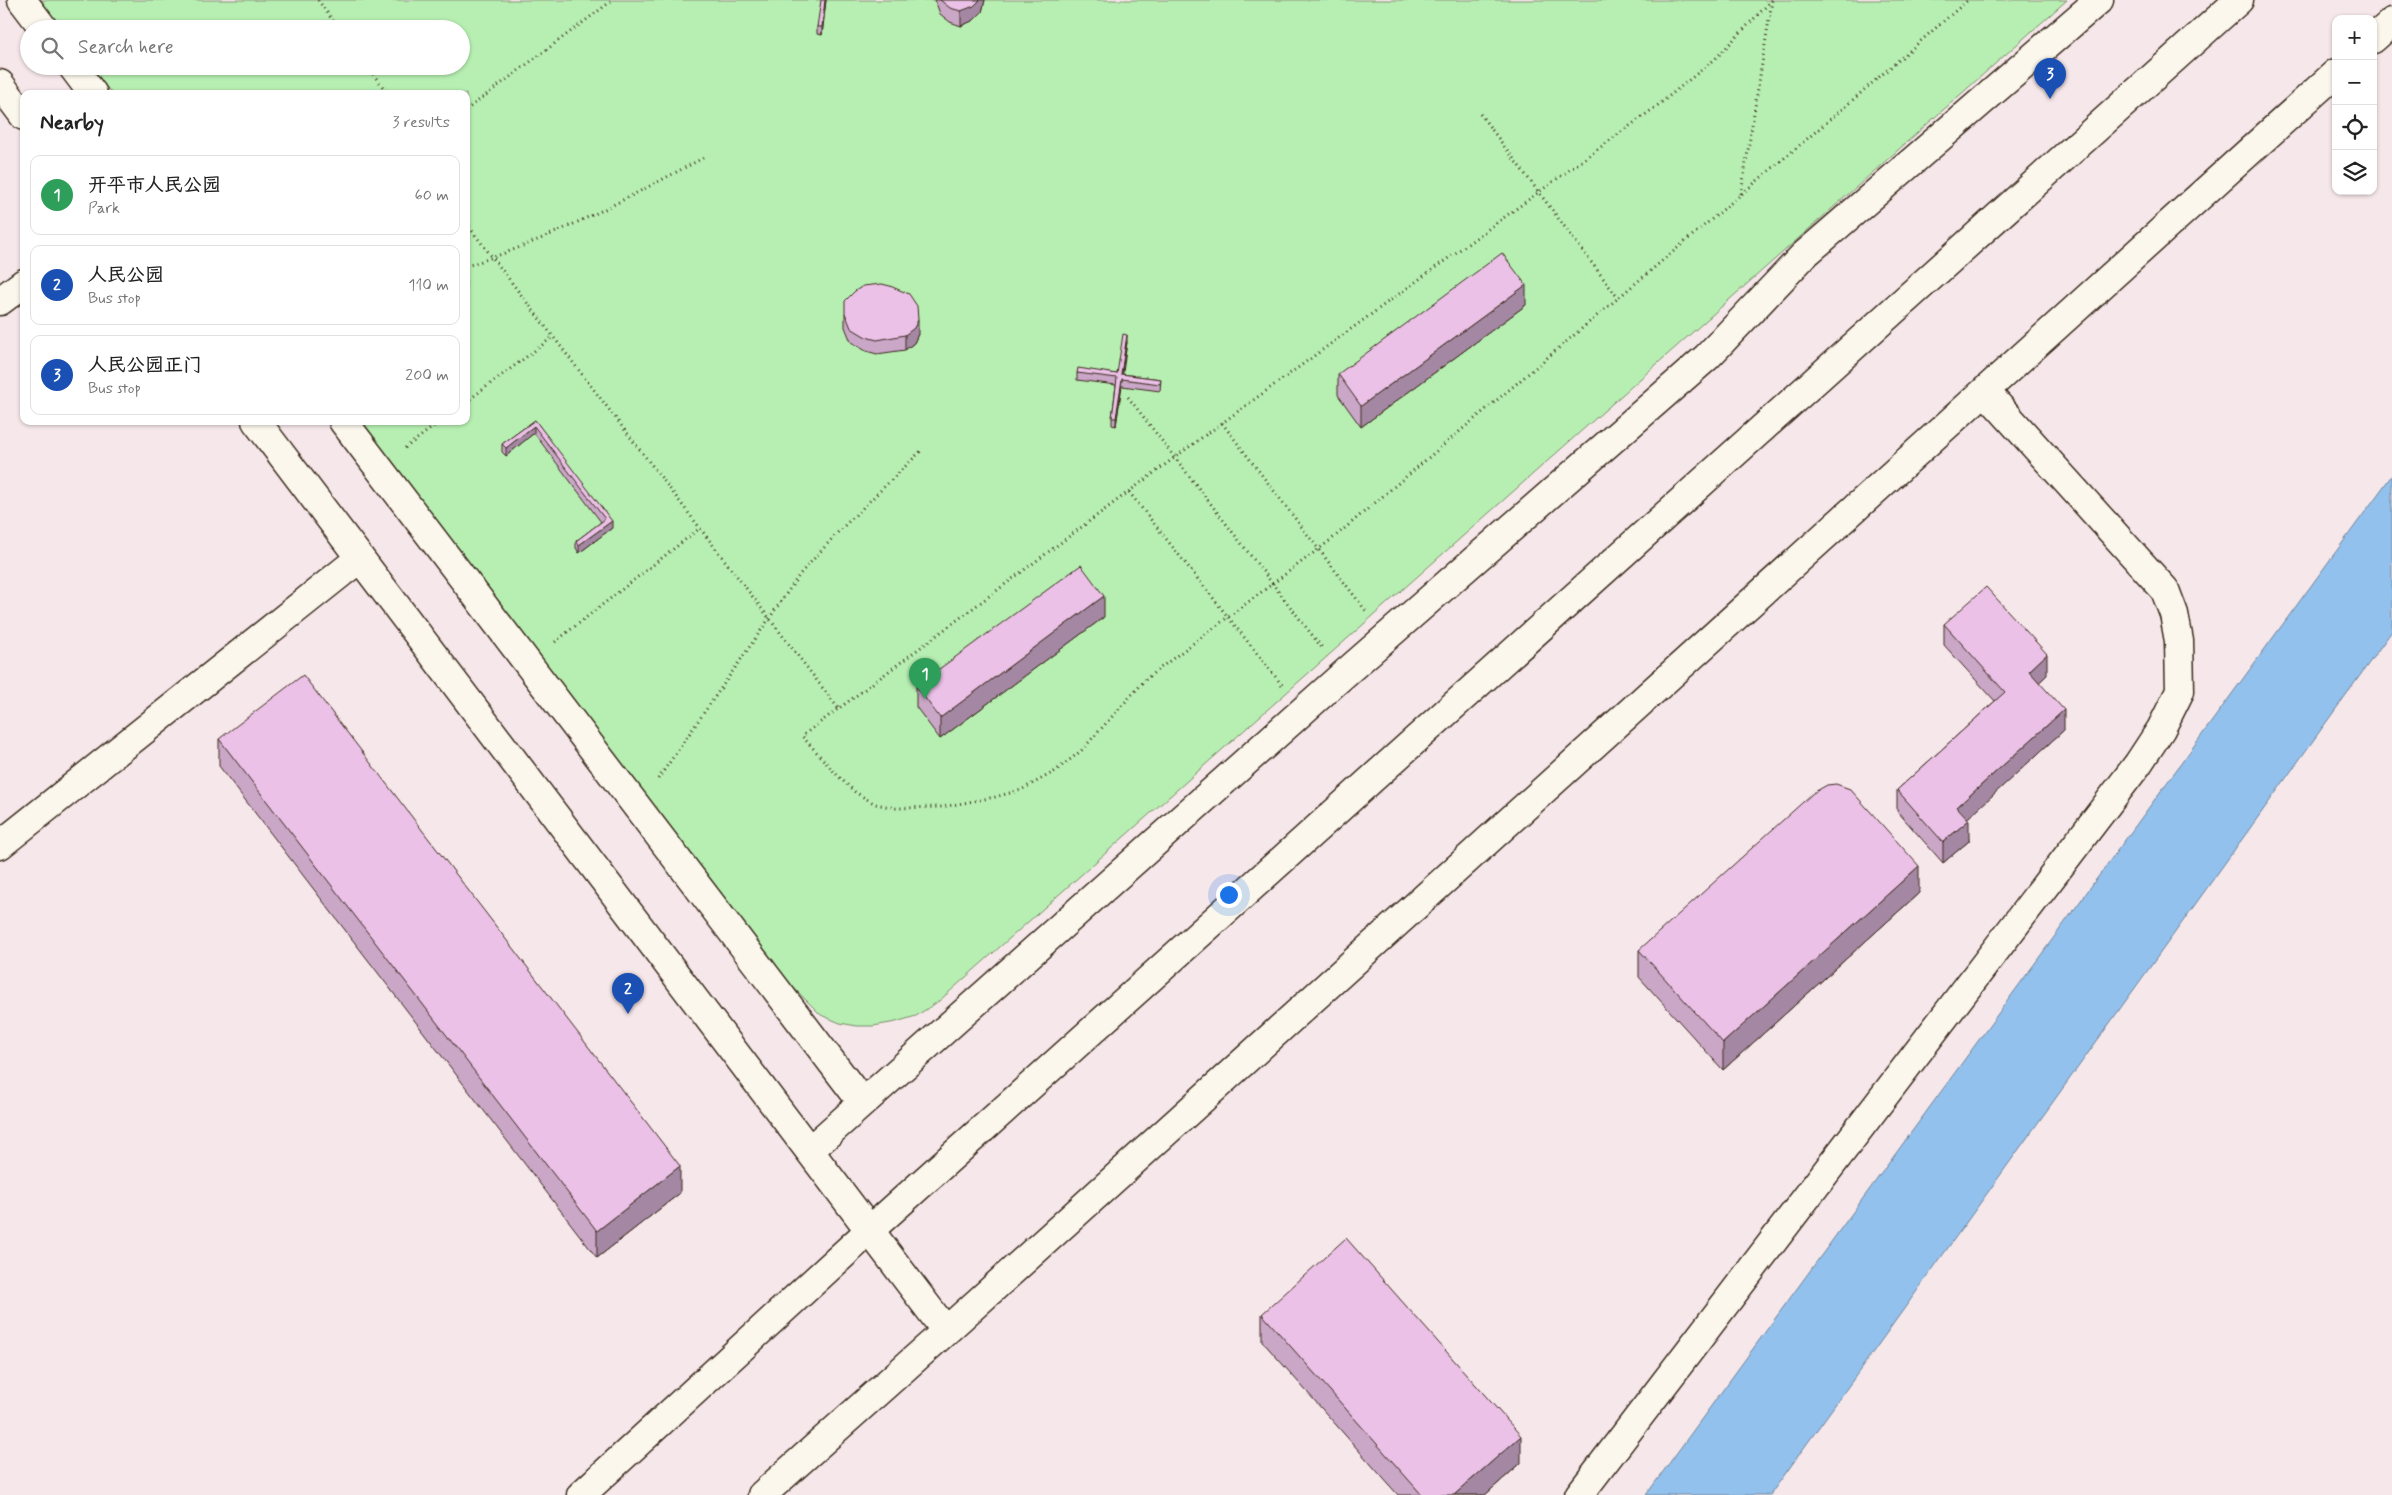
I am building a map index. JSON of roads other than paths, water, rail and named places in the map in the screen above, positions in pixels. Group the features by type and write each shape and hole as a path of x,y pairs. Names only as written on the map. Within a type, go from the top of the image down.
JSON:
{"street":[{"path":"22,0 37,20"},
{"path":"810,1150 1303,711 1707,357 1734,331 1760,299 1804,255 2099,0"},
{"path":"581,1495 870,1230 2239,0"},
{"path":"2377,35 2392,22"},
{"path":"79,75 90,90"},
{"path":"762,1495 946,1331 2332,77"},
{"path":"0,84 20,111"},
{"path":"0,301 20,286"},
{"path":"1579,1495 2138,764 2161,729 2180,691 2179,641 2174,614 2164,590 1985,391"},
{"path":"259,425 946,1331"},
{"path":"346,425 862,1102"},
{"path":"0,845 360,558"}],"water":[{"path":"2392,475 2392,631 1770,1495 1646,1495"}],"place":[{"name":"人民公园正门","path":"2050,99"},
{"name":"开平市人民公园","path":"925,699"},
{"name":"人民公园","path":"628,1014"}]}
